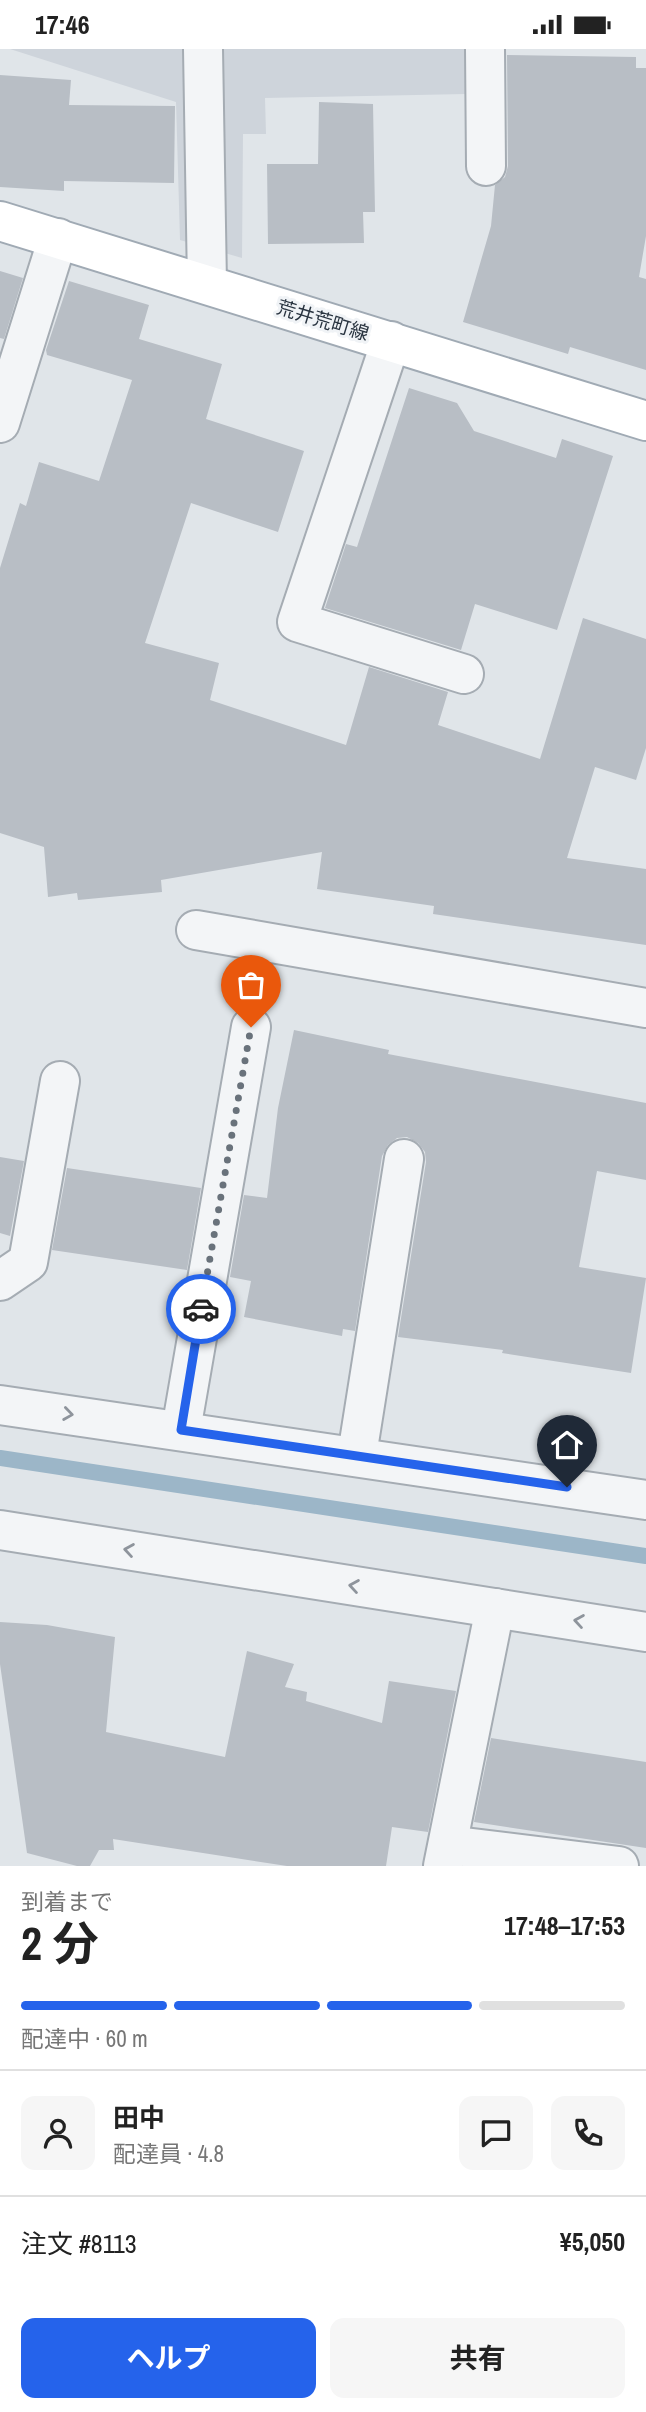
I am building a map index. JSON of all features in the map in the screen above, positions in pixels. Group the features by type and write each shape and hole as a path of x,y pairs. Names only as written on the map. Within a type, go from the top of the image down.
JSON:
{"main road":[{"name":"荒井荒町線","path":"0,221 646,421"}],"street":[{"path":"203,49 207,284"},
{"path":"485,49 486,166"},
{"path":"0,423 58,237"},
{"path":"391,341 297,622 464,674"},
{"path":"196,930 646,1008"},
{"path":"181,1430 251,1027"},
{"path":"0,1281 28,1262 60,1081"},
{"path":"357,1455 404,1159"},
{"path":"0,1405 357,1455 646,1500"},
{"path":"0,1530 646,1632"},
{"path":"495,1608 445,1855 619,1866"}],"shaded area":[{"path":"10,49 466,49 466,94 265,98 266,134 243,134 242,258 180,240 176,102"}],"building":[{"path":"507,55 636,57 636,68 646,68 646,236 639,277 646,279 646,370 570,347 568,354 463,322 491,226 495,185 505,177 508,166"},
{"path":"0,75 71,80 69,105 175,106 174,183 64,181 64,191 0,187"},
{"path":"319,102 373,104 375,212 363,212 364,243 268,244 267,164 318,164"},
{"path":"0,271 23,278 4,339 0,338"},
{"path":"69,281 149,305 139,339 222,364 206,419 304,451 278,532 191,503 145,643 219,663 210,700 346,745 369,667 448,692 438,725 540,759 583,618 646,639 646,748 636,780 595,767 567,858 646,869 646,945 433,914 434,906 317,889 322,852 161,880 162,892 78,900 77,893 48,897 44,847 0,833 0,568 20,503 26,506 39,462 99,481 132,380 47,355 46,350"},
{"path":"409,388 457,403 474,431 556,458 562,439 613,456 557,630 475,604 461,650 325,608 346,544 357,547"},
{"path":"294,1030 389,1050 388,1054 646,1103 646,1180 597,1171 579,1267 646,1278 631,1373 502,1353 503,1350 398,1337 426,1162 425,1152 418,1143 407,1137 397,1138 388,1145 382,1156 355,1331 343,1329 342,1336 244,1317 251,1281 230,1277 244,1195 267,1198 278,1108"},
{"path":"0,1157 24,1161 10,1236 0,1233"},
{"path":"67,1168 201,1188 187,1270 52,1250"},
{"path":"0,1622 47,1625 115,1637 106,1732 225,1757 247,1651 294,1664 285,1687 307,1692 306,1701 382,1723 389,1681 456,1691 428,1832 392,1827 386,1866 287,1866 113,1839 114,1850 99,1850 90,1866 77,1866 27,1853 0,1664"},
{"path":"491,1738 646,1762 646,1848 474,1822"}],"waterway":[{"path":"0,1458 646,1556"}],"way so far":[{"path":"201,1309 251,1027"}],"route":[{"path":"201,1309 181,1430 567,1487"}]}
